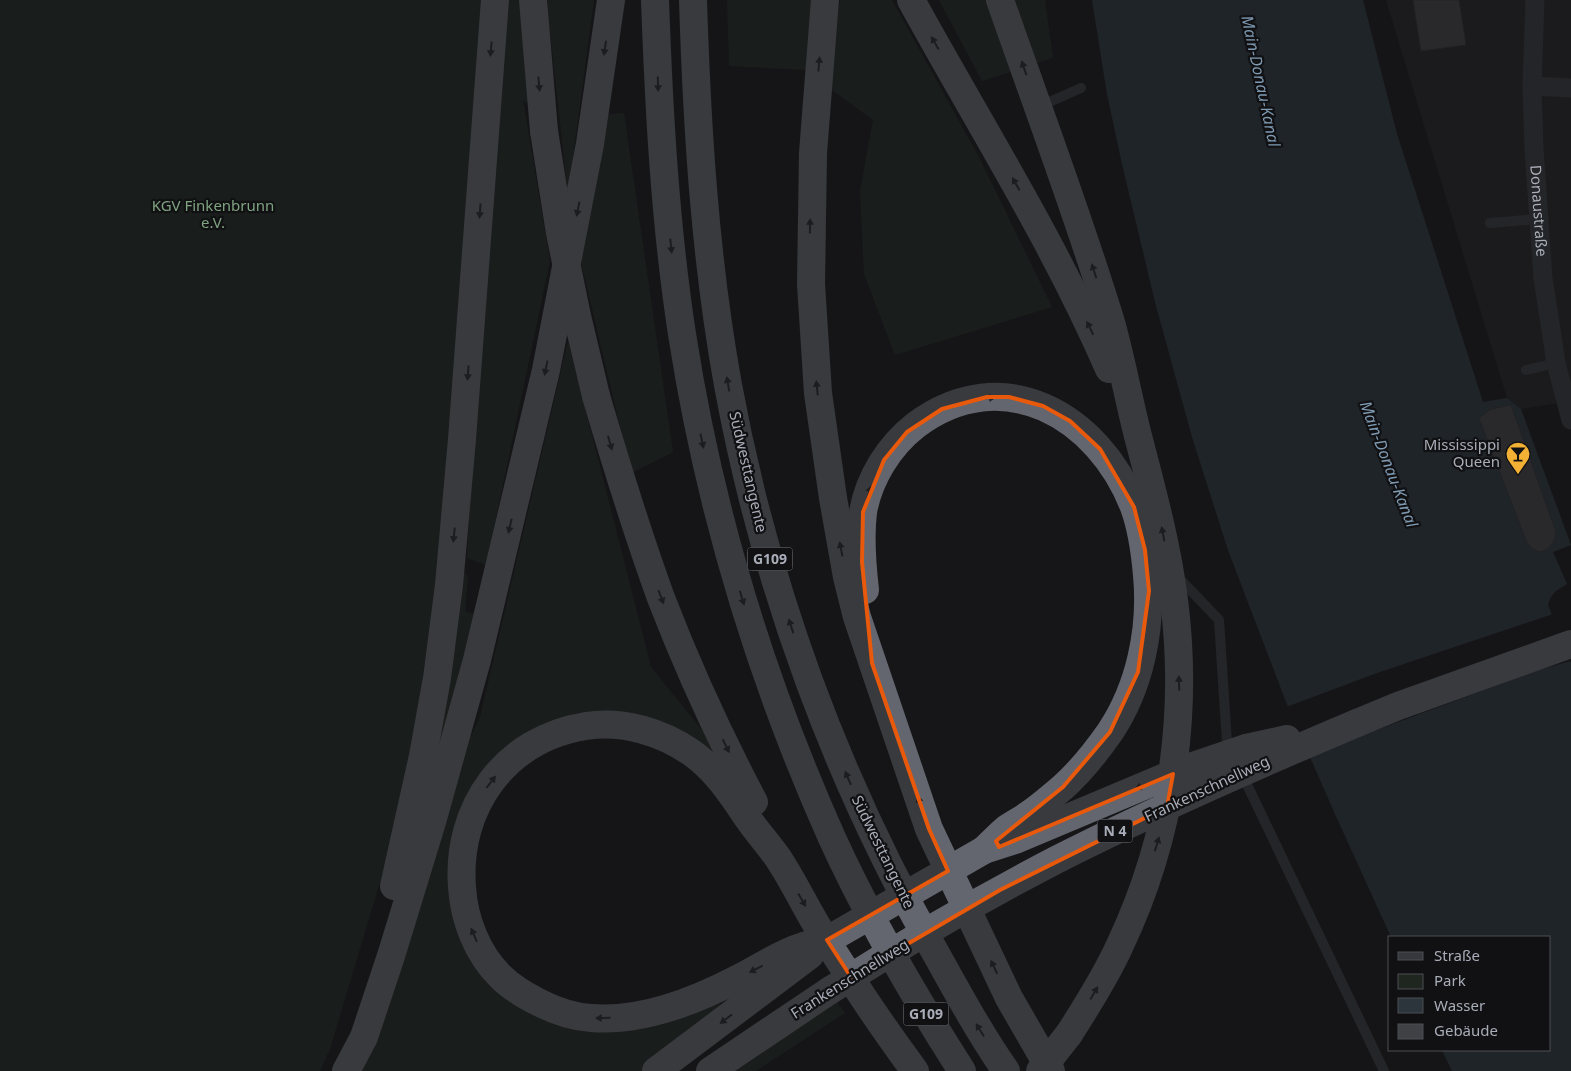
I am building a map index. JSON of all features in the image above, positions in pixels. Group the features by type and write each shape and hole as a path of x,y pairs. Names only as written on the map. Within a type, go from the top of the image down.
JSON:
{"highway":[{"path":"345,1071 351,1031 375,955 401,856 423,756 437,678 456,520 495,0"},
{"path":"532,0 544,131 560,232 596,396 636,526 662,599 710,715 761,815 778,858"},
{"path":"345,1071 364,1037 391,956 432,822 480,652 546,370 590,144 611,0"},
{"name":"G109","path":"655,0 662,156 673,270 698,427 731,563 781,713 833,840 893,956 962,1071"},
{"name":"Südwesttangente","path":"693,0 698,117 714,293 734,414 760,523 775,576 832,742 880,850 942,966 1006,1071"},
{"path":"825,0 811,188 811,284 814,355 824,437 841,546 857,617 929,829 1009,998 1051,1071"},
{"path":"910,0 999,153 1041,231 1094,334 1138,437"},
{"path":"1000,0 1089,253 1111,323 1138,437 1159,514 1177,627 1180,688 1175,762 1151,866 1126,932 1104,976 1069,1034 1040,1071"},
{"path":"872,663 862,562 864,512 867,497 884,460 901,439 922,421 942,409 966,401 987,397 1009,398 1043,406 1070,421 1085,433 1100,449 1118,475 1134,507 1145,550 1149,591 1147,631 1138,672 1126,703 1110,732 1091,757 1063,787 1029,815 1007,829 984,850"},
{"name":"Frankenschnellweg","path":"710,1071 900,947 1056,860 1261,764 1356,723 1571,644"},
{"path":"915,1071 893,1042 853,981 816,924 778,858 750,822 723,782 691,752 646,731 624,726 596,725 569,730 542,739 506,764 490,783 472,814 461,854 463,901 474,937 484,956 500,976 522,994 552,1009 570,1015 590,1018 615,1018 644,1014 681,1004 810,949 984,850 1015,840 1184,769 1246,748 1356,723"},
{"path":"656,1071 810,949"}],"street":[{"name":"Donaustraße","path":"1535,0 1532,86 1543,278 1556,363 1571,420"},
{"path":"1532,86 1571,88"}],"lane":[{"path":"1037,108 1081,88"},
{"path":"1490,223 1539,219"},
{"path":"1526,370 1556,363"},
{"path":"1169,568 1219,620 1227,743 1384,1071"}],"highlighted area":[{"path":"987,397 1009,397 1043,406 1070,421 1100,449 1134,507 1145,550 1149,591 1138,672 1110,732 1063,787 996,841 999,847 1173,774 1167,807 1000,890 851,977 827,940 948,871 929,829 872,663 862,562 863,512 884,460 907,432 942,409"}],"shaded area":[{"path":"1386,0 1571,0 1571,401 1521,409 1507,398"}],"green space":[{"name":"KGV Finkenbrunn e.V.","path":"0,0 482,0 440,555 406,795 330,1049 320,1071 0,1071"},
{"path":"504,0 523,0 530,105 523,100 550,261 486,565 467,558 477,351"},
{"path":"548,0 594,0 568,195 548,14"},
{"path":"727,0 812,0 806,70 729,66"},
{"path":"840,0 892,0 980,159 1052,307 895,355 864,274 860,191 873,120 829,88"},
{"path":"939,0 989,0 1014,71 982,81"},
{"path":"1015,0 1045,0 1053,58 1037,63"},
{"path":"624,113 673,452 631,473 580,258 604,115"},
{"path":"568,341 651,667 724,757 718,761 649,721 501,757 454,899 551,1019 715,999 723,1007 641,1071 359,1071 458,762 480,717"},
{"path":"460,563 468,578 465,611 473,614 480,593 473,644 428,780"},
{"path":"836,1001 845,1013 756,1071 730,1071"}],"water":[{"name":"Main-Donau-Kanal","path":"1092,0 1363,0 1397,134 1483,402 1507,398 1521,409 1571,545 1553,552 1567,584 1555,592 1548,605 1571,663 1571,1071 1452,1071 1442,1051 1551,1051 1551,936 1391,936 1286,702 1228,550 1192,437 1155,302 1107,94"}],"pier":[{"path":"1553,614 1571,656 1571,661 1539,670 1307,757 1286,707 1377,673"}],"building":[{"path":"1413,0 1459,0 1466,45 1421,51"},
{"name":"Mississippi Queen","path":"1511,405 1556,532 1554,541 1548,549 1540,552 1533,549 1527,543 1479,418 1491,409"}],"place":[{"name":"Mississippi Queen","path":"1518,475"}]}
